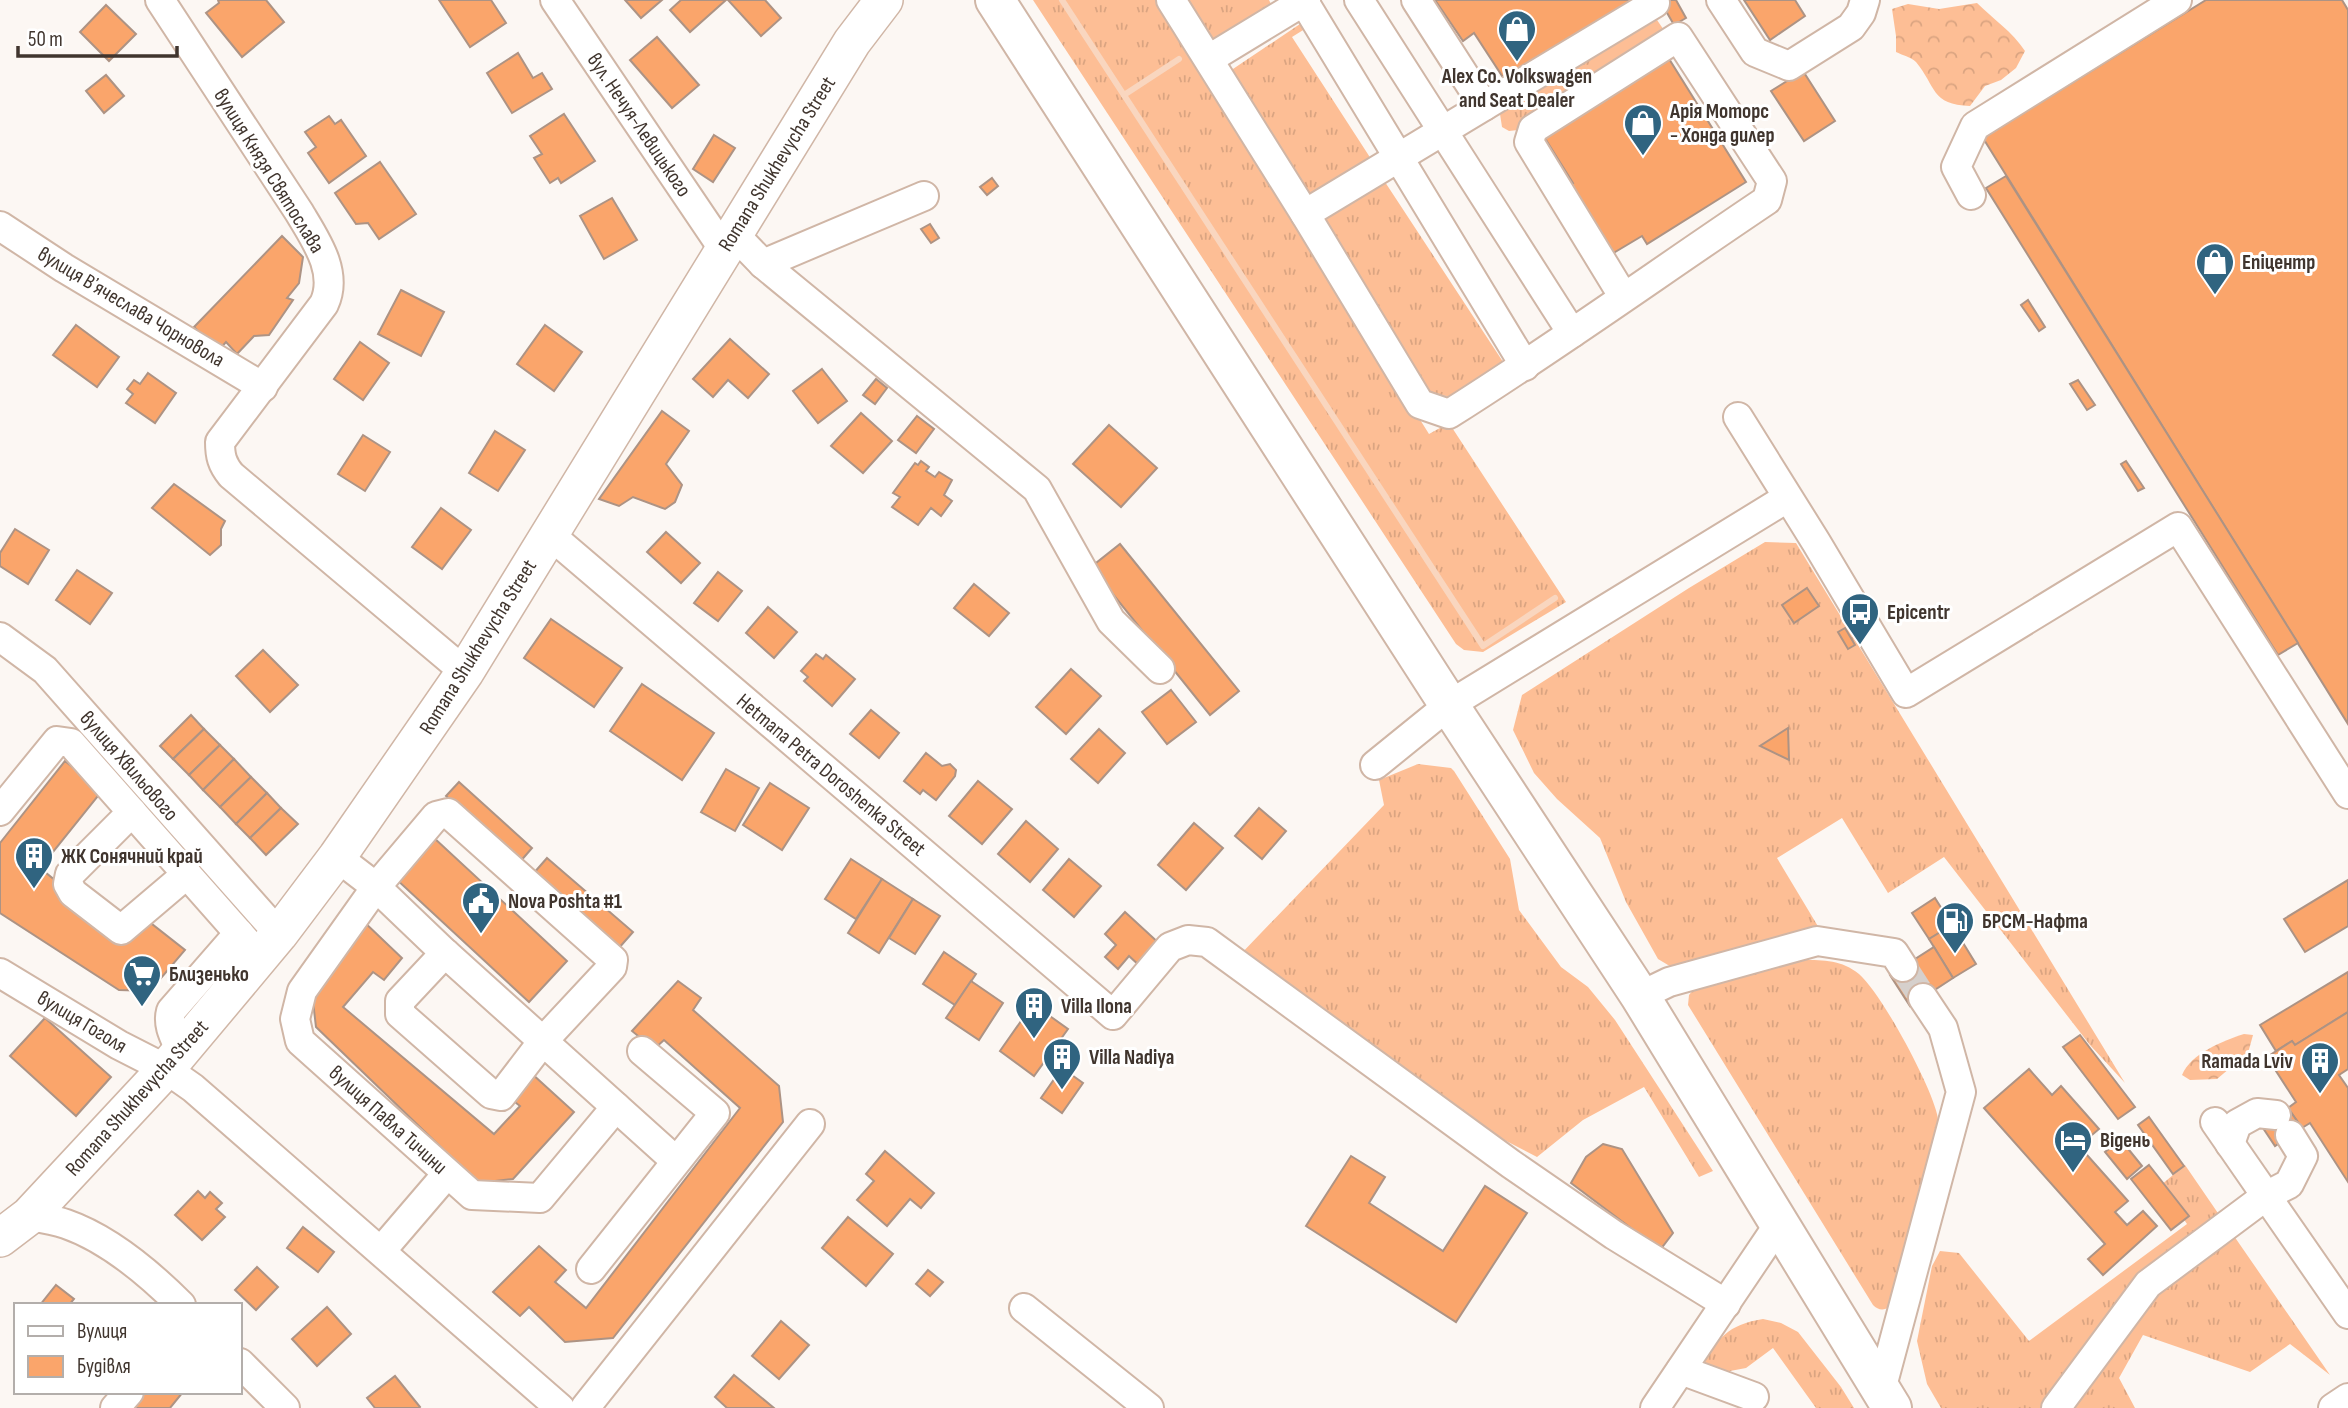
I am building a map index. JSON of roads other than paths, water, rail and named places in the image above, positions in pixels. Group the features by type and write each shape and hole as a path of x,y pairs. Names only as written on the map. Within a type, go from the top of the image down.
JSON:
{"highway":[{"path":"995,0 1449,705 1640,996 1886,1399"}],"main road":[{"name":"Romana Shukhevycha Street","path":"0,1238 29,1216 174,1060 259,941 337,857 465,672 852,42 884,0"}],"street":[{"name":"вулиця Князя Святослава","path":"160,0 299,212 316,241 328,271 328,293 324,304 220,442 220,457 224,466 231,475 465,672"},
{"name":"вул. Нечуя-Левицького","path":"555,0 729,242 763,264 1037,489 1111,621 1160,669"},
{"path":"1171,0 1420,404 1449,414 1525,366 1623,296 1767,200 1772,181 1654,1 1305,214"},
{"path":"1209,59 1305,0 1525,366"},
{"path":"1359,0 1572,333"},
{"path":"1416,0 1484,106"},
{"path":"1721,0 1755,52 1789,66 1852,27 1866,0"},
{"path":"1971,195 1956,167 1975,126 2178,0"},
{"path":"1623,296 1530,142 1533,129 1678,37"},
{"path":"763,264 924,197"},
{"name":"вулиця Вʼячеслава Чорновола","path":"0,226 64,268 262,387"},
{"path":"1738,417 1906,693 2178,527 2348,794"},
{"path":"1375,765 1449,705 1787,498"},
{"name":"Hetmana Petra Doroshenka Street","path":"549,534 1112,1015 1170,947 1188,940 1207,942 1511,1164 1614,1235 1726,1304"},
{"name":"вулиця Хвильового","path":"0,637 45,670 259,941"},
{"path":"0,811 57,741 71,743 187,874 259,941"},
{"path":"132,812 70,874 68,884 73,893 121,930 187,874"},
{"name":"вулиця Павла Тичини","path":"543,1041 612,967 613,960 448,813 436,816 376,887 302,991 295,1019 300,1041 472,1195 540,1198 616,1107"},
{"path":"337,857 376,887 445,953 676,1161"},
{"path":"1640,996 1669,982 1817,941 1894,953 1903,967"},
{"path":"445,953 400,1001 400,1014 491,1094 501,1096 543,1041"},
{"name":"вулиця Гоголя","path":"2,978 119,1045 174,1060 193,1088 560,1408"},
{"path":"1886,1399 1947,1184 1961,1093 1943,1028 1923,998"},
{"path":"591,1269 715,1113 642,1051"},
{"path":"2056,1408 2148,1284 2266,1196 2289,1184 2303,1156 2283,1125 2257,1114 2222,1133 2266,1196 2348,1314"},
{"path":"585,1408 810,1124"},
{"path":"381,1251 447,1174"},
{"path":"29,1216 66,1224 98,1239 158,1282 179,1303"},
{"path":"1656,1408 1779,1224"},
{"path":"1024,1308 1149,1408"},
{"path":"242,1365 285,1408"},
{"path":"1681,1370 1754,1397"},
{"path":"114,1408 127,1394"},
{"path":"2333,1408 2348,1398"}],"waterway":[{"path":"1062,0 1483,646 1555,598"},
{"path":"1124,95 1179,59"}],"tunnel":[{"path":"1903,967 1923,998"}],"place":[{"name":"Alex Co. Volkswagen and Seat Dealer","path":"1517,63"},
{"name":"Арія Моторс - Хонда дилер","path":"1643,157"},
{"name":"Епіцентр","path":"2215,296"},
{"name":"Epicentr","path":"1860,646"},
{"name":"ЖК Сонячний край","path":"34,890"},
{"name":"Nova Poshta #1","path":"481,935"},
{"name":"БРСМ-Нафта","path":"1955,955"},
{"name":"Близенько","path":"142,1008"},
{"name":"Villa Ilona","path":"1034,1040"},
{"name":"Villa Nadiya","path":"1062,1091"},
{"name":"Ramada Lviv","path":"2320,1095"},
{"name":"Відень","path":"2073,1174"}]}
